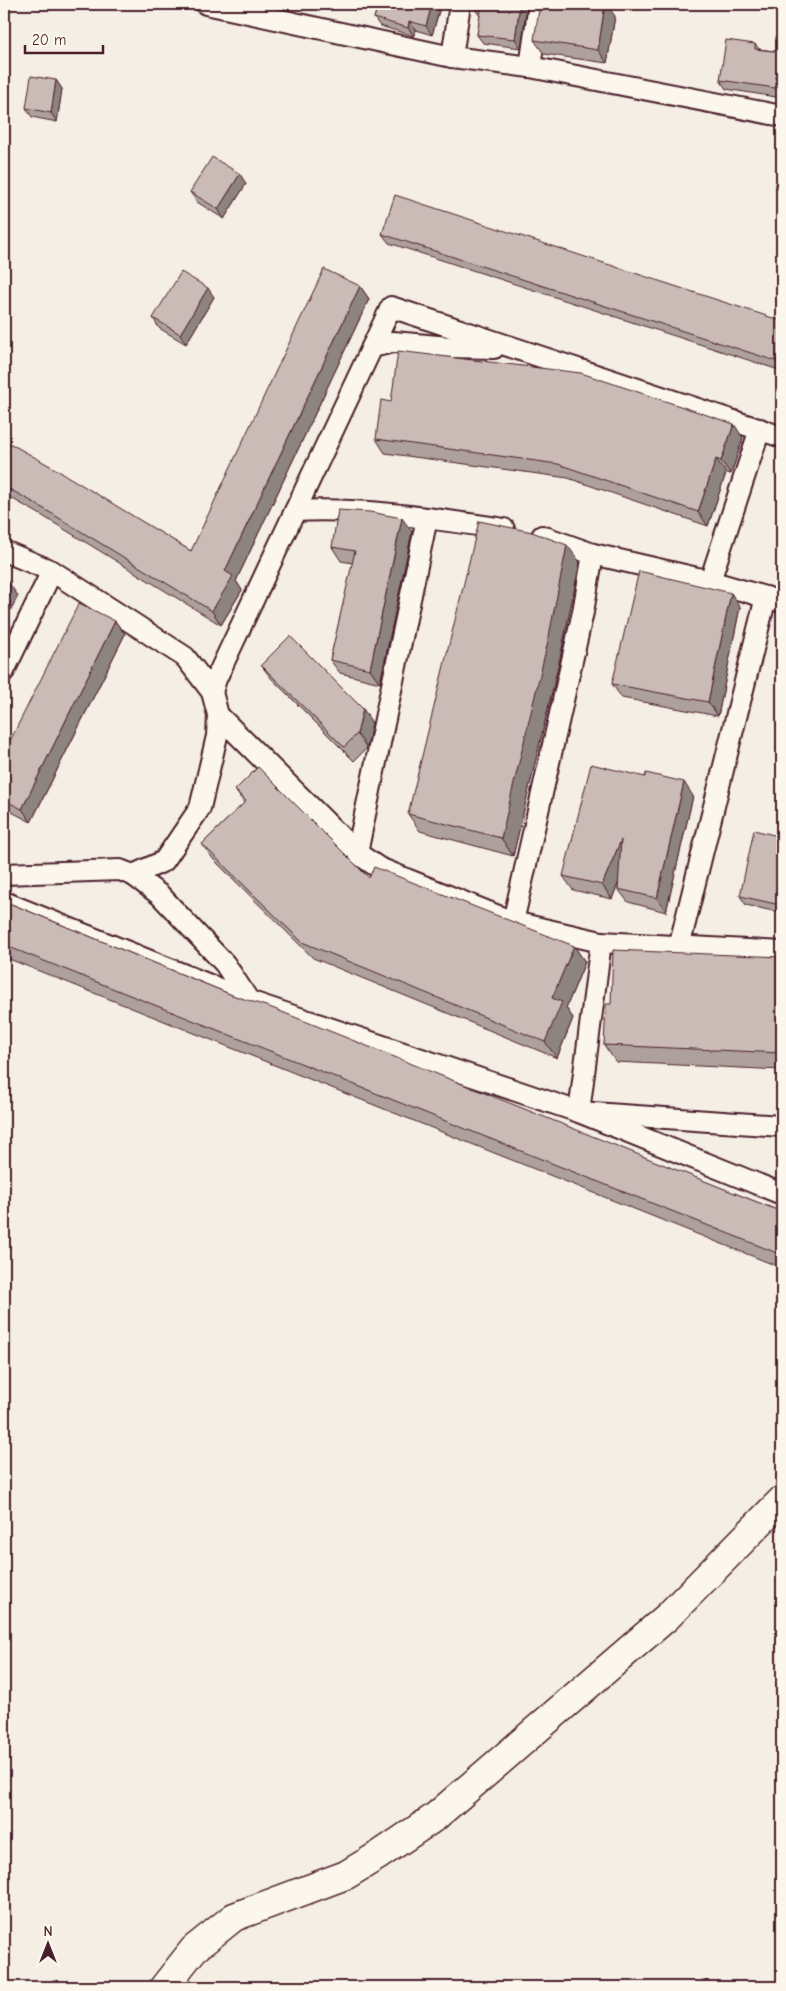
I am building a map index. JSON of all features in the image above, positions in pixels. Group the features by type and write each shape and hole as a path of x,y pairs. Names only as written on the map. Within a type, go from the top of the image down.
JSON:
{"street":[{"path":"206,4 452,57 530,67 782,116"},
{"path":"452,57 460,4"},
{"path":"530,67 539,4"},
{"path":"212,692 216,679 391,307 782,437"},
{"path":"372,347 393,342 449,347 515,349"},
{"path":"710,581 760,430"},
{"path":"295,511 315,510 427,518 530,532 593,554 710,581 774,599 679,947"},
{"path":"357,853 427,518"},
{"path":"4,551 52,571 185,657 212,692 218,715 216,736 200,808 164,861 133,875"},
{"path":"513,922 583,612 593,554"},
{"path":"4,671 52,571"},
{"path":"218,715 357,853 380,868 513,922 601,942 782,952"},
{"path":"4,874 120,870 133,875 160,895 225,964 249,1001"},
{"path":"4,902 249,1001 579,1112 782,1194"},
{"path":"579,1112 601,942"},
{"path":"579,1112 782,1126"},
{"path":"164,1987 194,1949 234,1917 346,1875 380,1855 436,1817 666,1617 782,1500"}],"building":[{"path":"373,4 432,4 426,26 409,21 408,28 374,18 378,5"},
{"path":"474,4 520,4 515,39 477,35 481,9 474,8"},
{"path":"540,4 605,4 598,50 534,40"},
{"path":"726,40 755,44 755,49 782,52 782,89 720,80"},
{"path":"31,76 56,80 51,113 26,108"},
{"path":"212,157 240,174 218,209 190,192"},
{"path":"395,195 782,321 782,363 382,234"},
{"path":"324,269 360,286 225,571 233,576 212,611 4,486 4,440 191,551"},
{"path":"181,272 208,288 180,334 153,318"},
{"path":"398,351 581,373 734,424 721,461 716,459 698,512 558,464 376,439 381,400 391,402"},
{"path":"338,510 370,512 402,518 370,669 330,660 355,551 332,547"},
{"path":"479,521 532,532 567,545 548,641 501,838 408,814"},
{"path":"639,571 731,593 708,702 612,684"},
{"path":"79,603 115,621 22,809 4,800 4,753"},
{"path":"290,636 363,709 357,734 344,747 261,665"},
{"path":"591,764 645,777 646,773 684,782 657,898 618,889 621,840 602,885 563,876"},
{"path":"258,767 369,878 374,867 574,946 552,998 562,1002 545,1042 302,942 202,844 246,801 235,790"},
{"path":"754,830 782,837 782,894 780,905 740,896"},
{"path":"4,901 232,995 272,1008 782,1212 782,1255 4,945"},
{"path":"613,950 782,957 782,1053 604,1045 606,1004 611,1004"}]}
